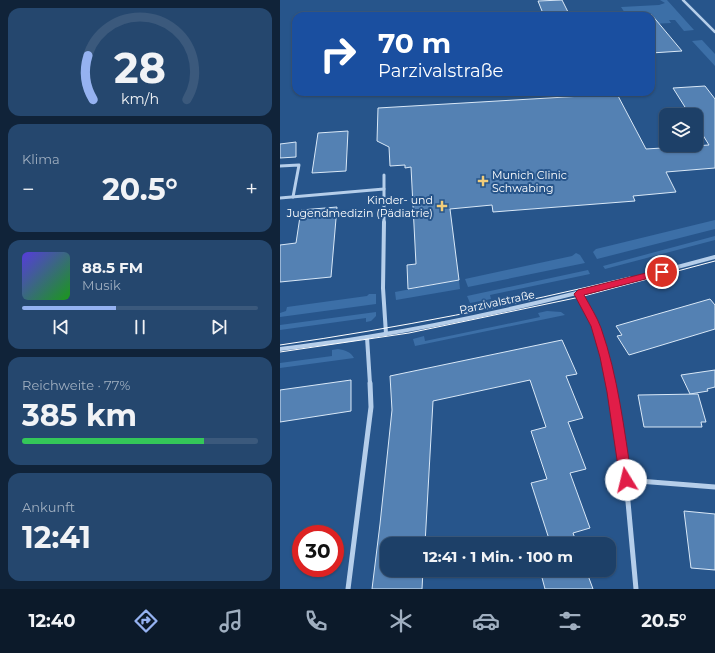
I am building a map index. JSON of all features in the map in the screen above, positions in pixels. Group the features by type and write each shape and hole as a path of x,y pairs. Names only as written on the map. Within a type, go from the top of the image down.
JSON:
{"street":[{"path":"683,0 715,32"},
{"path":"280,166 299,165 293,196"},
{"path":"384,175 383,288 386,334"},
{"path":"280,198 384,190"},
{"name":"Parzivalstraße","path":"280,349 386,334 578,294 715,257"},
{"path":"578,294 596,326 612,392 626,480 636,589"},
{"path":"348,589 371,407 367,337"},
{"path":"626,480 715,487"}],"shaded area":[{"path":"660,0 667,0 694,30 684,31 675,20 669,20 671,23 655,24 655,12 624,12 621,7 659,5 665,3"},
{"path":"702,40 715,54 715,66 692,41"},
{"path":"715,220 715,229 597,259 593,252 596,249"},
{"path":"715,236 715,240 605,269 603,266"},
{"path":"576,253 580,255 585,263 468,287 465,279 572,256"},
{"path":"588,270 590,274 490,295 491,299 470,303 467,296"},
{"path":"459,280 460,289 396,300 395,292"},
{"path":"369,294 376,294 376,304 280,317 280,313 286,311 287,307 367,296"},
{"path":"547,311 561,312 565,315 415,346 413,339 424,336 425,341 540,317 538,313"},
{"path":"376,312 376,316 371,321 366,322 366,318 280,330 280,325"},
{"path":"338,349 348,352 354,358 280,368 280,363 332,356 332,350"}],"building":[{"path":"562,0 568,12 542,12 538,1"},
{"path":"655,19 682,51 655,53"},
{"path":"705,86 715,99 715,168 666,172 676,192 633,196 635,201 493,212 492,205 450,209 459,280 408,289 407,265 416,264 411,167 405,168 405,165 390,166 389,147 377,141 378,108 583,96 618,96 646,149 659,148 659,152 703,152 703,145 709,145 703,135 703,108 686,108 673,88"},
{"path":"348,131 346,171 312,173 318,133"},
{"path":"296,142 296,157 280,158 280,144"},
{"path":"337,207 331,277 280,282 280,245 296,243 301,210"},
{"path":"710,299 715,305 715,329 629,355 617,336 622,335 616,326"},
{"path":"562,340 577,374 566,376 583,418 568,422 586,469 570,473 590,528 573,533 574,537 548,537 531,483 547,479 531,431 546,427 530,380 433,401 425,537 380,537 380,577 423,577 422,589 372,589 392,410 390,376"},
{"path":"715,370 715,387 707,389 708,391 690,394 681,375"},
{"path":"351,380 351,411 280,422 280,390"},
{"path":"698,394 706,422 701,422 702,427 644,427 638,395"},
{"path":"684,511 715,514 715,570 691,568"},
{"path":"542,577 589,577 593,589 545,589"}],"tram line":[{"path":"280,352 409,333 580,297 715,261"},
{"path":"280,345 456,315 630,277"}],"place":[{"name":"Munich Clinic Schwabing","path":"483,181"},
{"name":"Kinder- und Jugendmedizin (Pädiatrie)","path":"442,206"}],"route":[{"path":"626,480 608,368 596,326 578,294 662,272"}]}
